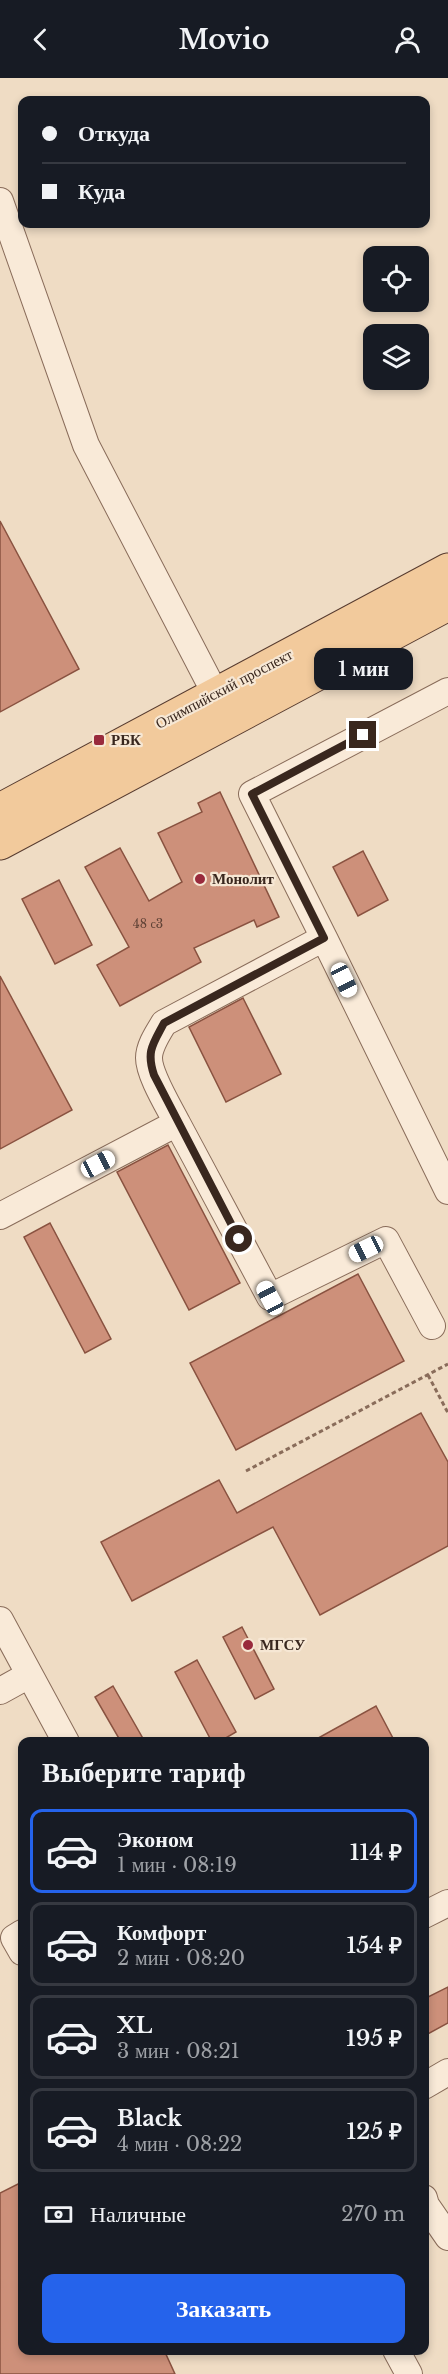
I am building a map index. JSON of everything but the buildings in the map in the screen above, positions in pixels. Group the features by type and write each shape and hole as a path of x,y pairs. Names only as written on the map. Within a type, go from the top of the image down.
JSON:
{"main road":[{"name":"Олимпийский проспект","path":"0,810 448,570"},
{"name":"Олимпийский проспект","path":"0,843 448,604"}],"street":[{"path":"0,201 87,445 215,693"},
{"path":"448,691 252,794 448,1191"},
{"path":"324,938 164,1023 151,1047 149,1059 154,1075 177,1123 270,1298 386,1240 432,1326"},
{"path":"0,1216 177,1123"},
{"path":"0,1620 63,1737"},
{"path":"0,1691 29,1675"},
{"path":"429,2083 448,2072"},
{"path":"429,2209 448,2237"},
{"path":"399,2355 409,2374"}],"path":[{"path":"246,1471 448,1364"},
{"path":"428,1375 448,1413"}],"place":[{"name":"РБК","path":"99,740"},
{"name":"Монолит","path":"200,879"},
{"name":"МГСУ","path":"248,1645"}],"route":[{"path":"239,1239 154,1075 149,1059 151,1047 164,1023 324,938 252,794 363,735"}]}
